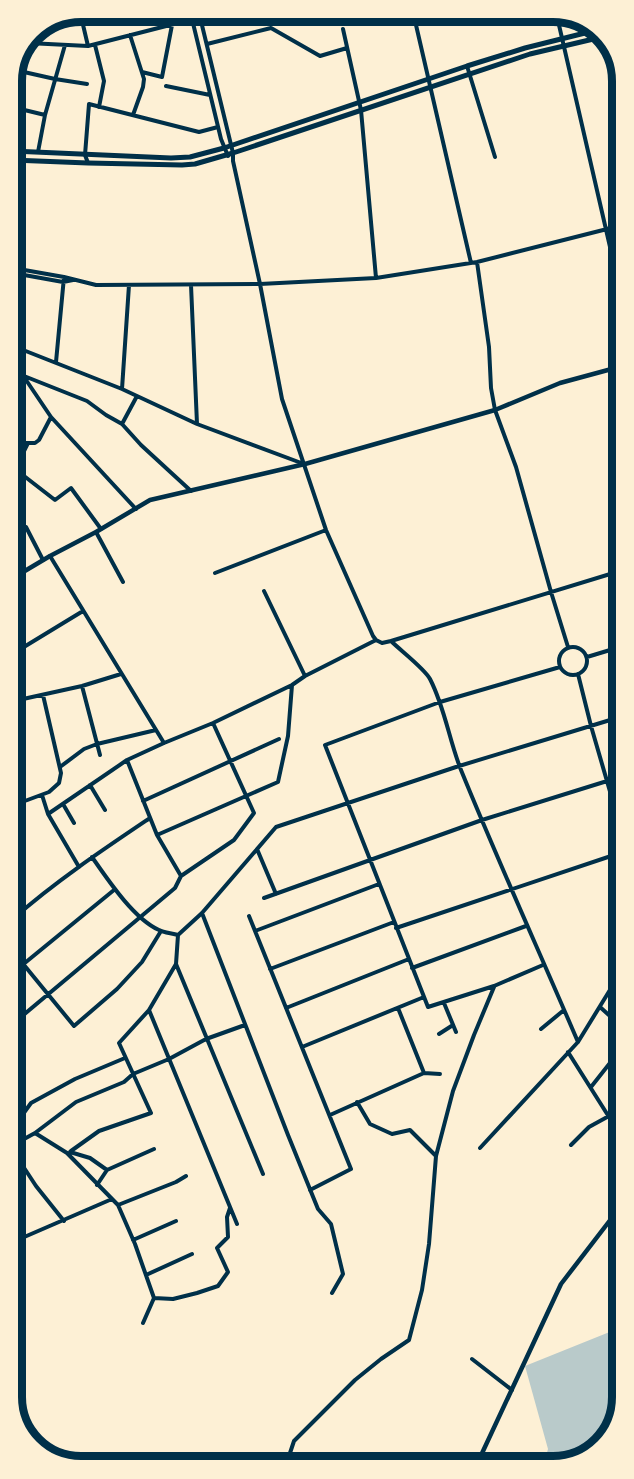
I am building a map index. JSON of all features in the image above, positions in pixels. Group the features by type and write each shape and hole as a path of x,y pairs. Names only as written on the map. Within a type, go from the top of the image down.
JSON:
{"main road":[{"path":"23,151 190,158 428,78 525,48 585,33"},
{"path":"23,160 195,164 469,73 530,54 593,39"}],"street":[{"path":"82,22 88,46"},
{"path":"37,43 95,45 185,22"},
{"path":"193,22 226,155 233,161"},
{"path":"201,22 233,153 282,399 326,530 373,636 382,643 391,641 612,573"},
{"path":"415,23 471,263"},
{"path":"559,23 612,258"},
{"path":"142,72 162,77 172,26"},
{"path":"207,44 271,28 320,56 347,48"},
{"path":"343,30 361,110 376,278"},
{"path":"130,35 144,79 132,115"},
{"path":"38,152 45,115 65,45"},
{"path":"95,45 104,81 99,106"},
{"path":"467,66 495,157"},
{"path":"24,72 87,84"},
{"path":"166,86 210,95"},
{"path":"88,163 85,155 89,104 199,132 218,127"},
{"path":"23,110 45,115"},
{"path":"23,274 63,280 74,279 96,285 260,284 376,278 477,262 612,228"},
{"path":"477,262 495,410 516,467 568,647"},
{"path":"23,270 63,280"},
{"path":"56,362 63,280"},
{"path":"122,389 129,285"},
{"path":"191,285 196,424"},
{"path":"23,350 122,389 196,424 305,464"},
{"path":"23,573 150,500 305,464 495,410 560,383 612,369"},
{"path":"24,376 87,400 122,424 141,445 191,491"},
{"path":"24,376 51,417 136,509"},
{"path":"122,424 137,396"},
{"path":"23,443 35,443 39,440 51,417"},
{"path":"23,454 28,443"},
{"path":"23,477 55,500 71,488 101,529"},
{"path":"26,527 43,560"},
{"path":"216,573 326,530"},
{"path":"96,532 123,582"},
{"path":"50,556 164,743"},
{"path":"264,591 305,676"},
{"path":"23,648 83,611"},
{"path":"48,814 127,760 213,723 292,685 376,640"},
{"path":"391,641 429,677 440,702 459,766 526,926 578,1041"},
{"path":"568,647 579,648 586,657 585,668 578,674 567,674 560,667 559,655 568,647"},
{"path":"586,657 612,649"},
{"path":"543,965 494,987 428,1007 324,745 440,702 560,667"},
{"path":"23,699 82,686 121,674"},
{"path":"578,674 612,798"},
{"path":"157,835 278,782 288,736 292,685"},
{"path":"82,686 100,755"},
{"path":"22,802 49,792 59,783 61,773 43,695"},
{"path":"262,1174 176,964 176,935 202,913 276,827 459,766 612,719"},
{"path":"22,1016 175,888 181,876 234,840 254,813 213,723"},
{"path":"60,767 84,749 156,730"},
{"path":"143,801 279,739"},
{"path":"127,760 157,835 181,876"},
{"path":"264,898 482,820 612,779"},
{"path":"90,785 105,810"},
{"path":"42,795 48,814 79,867"},
{"path":"63,804 74,823"},
{"path":"22,911 92,857 150,818"},
{"path":"257,849 276,894"},
{"path":"396,928 612,856"},
{"path":"92,857 114,890 140,917 162,931 176,935"},
{"path":"255,931 379,884"},
{"path":"22,964 114,890"},
{"path":"202,913 310,1190 318,1209 331,1224 343,1274 332,1293"},
{"path":"249,916 351,1169 310,1190"},
{"path":"270,969 394,922"},
{"path":"412,968 526,926"},
{"path":"22,964 74,1026 117,989 142,962 162,931"},
{"path":"286,1008 409,959"},
{"path":"69,1152 99,1131 151,1113 119,1043 149,1010 176,964"},
{"path":"289,1456 294,1441 355,1380 409,1340 422,1290 429,1244 436,1156 453,1090 494,987"},
{"path":"480,1148 578,1041 612,987"},
{"path":"302,1047 424,997"},
{"path":"444,1003 456,1032"},
{"path":"600,1007 612,1018"},
{"path":"398,1008 424,1073"},
{"path":"149,1010 237,1224"},
{"path":"541,1029 564,1010"},
{"path":"22,1140 35,1133 76,1101 123,1082 133,1074 169,1059 206,1039 245,1025"},
{"path":"439,1034 453,1025"},
{"path":"568,1052 612,1121"},
{"path":"22,1115 31,1104 75,1079 125,1059"},
{"path":"591,1088 612,1061"},
{"path":"330,1115 424,1073 440,1074"},
{"path":"357,1102 370,1124 392,1134 410,1130 436,1156"},
{"path":"571,1145 589,1127 612,1113"},
{"path":"35,1133 69,1152 90,1158 107,1170"},
{"path":"97,1185 107,1170 154,1149"},
{"path":"69,1152 97,1185 118,1205 154,1298 143,1323"},
{"path":"22,1165 64,1221"},
{"path":"118,1205 186,1176"},
{"path":"22,1238 112,1199"},
{"path":"154,1298 172,1299 218,1286 228,1272 218,1248 228,1237 227,1216 231,1208"},
{"path":"481,1456 561,1284 612,1218"},
{"path":"133,1240 176,1221"},
{"path":"146,1275 192,1254"},
{"path":"472,1359 512,1390"}],"shaded area":[{"path":"612,1331 611,1405 605,1424 594,1439 572,1453 546,1456 548,1449 525,1366"}]}
